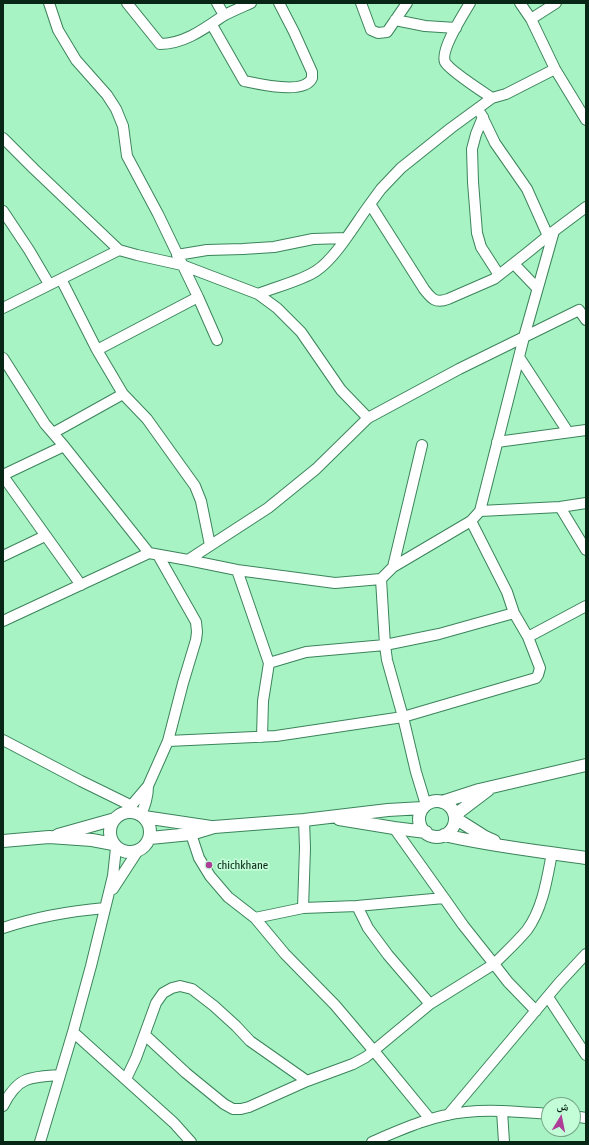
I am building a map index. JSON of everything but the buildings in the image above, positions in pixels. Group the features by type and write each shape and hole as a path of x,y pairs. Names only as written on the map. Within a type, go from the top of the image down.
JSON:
{"main road":[{"path":"150,838 191,834 214,827 304,820 425,806 433,802 442,802 492,787 586,765"},
{"path":"324,817 426,832 433,836 440,836 449,832 453,827 455,817 492,787"},
{"path":"442,802 451,808 455,817 485,837 510,848"},
{"path":"425,806 421,812 420,819 426,832"},
{"path":"115,846 110,834 110,829 124,812"},
{"path":"49,837 124,812 214,827"},
{"path":"3,841 49,837 92,840 115,846 126,852 137,852 146,846 150,838 150,826 142,816"},
{"path":"444,835 473,842 510,848 586,858"}],"street":[{"path":"49,3 58,30 76,60 107,95 116,109 123,126 127,156 158,214 217,340"},
{"path":"126,3 160,44 180,42 212,25 224,16 251,3"},
{"path":"217,3 224,16"},
{"path":"212,25 244,81 272,87 297,87 309,82 312,78 312,72 279,3"},
{"path":"361,3 371,30 378,32 387,32 407,3"},
{"path":"520,3 531,18 555,69 586,120"},
{"path":"531,18 556,3"},
{"path":"468,4 447,45 444,55 446,62 451,69 492,98"},
{"path":"395,20 425,26 456,28"},
{"path":"499,275 481,247 477,233 472,149 481,113 492,98 506,94 555,69"},
{"path":"258,294 299,279 315,271 330,259 381,188 402,168 437,139 481,113"},
{"path":"3,621 153,554 237,570 335,583 381,579 393,567 472,522 480,511 551,234 527,189 495,143 481,113"},
{"path":"3,138 119,250 182,265 258,294 277,308 301,332 341,390 368,418"},
{"path":"370,204 424,289 431,298 441,302 494,279 586,207"},
{"path":"3,211 29,250 49,284"},
{"path":"177,255 206,250 274,247 313,239 346,238"},
{"path":"3,308 119,250"},
{"path":"514,264 537,288"},
{"path":"61,279 97,350 123,394 147,419 196,486 201,501 210,545"},
{"path":"97,350 198,297"},
{"path":"188,560 268,508 316,469 368,418 459,369 583,308 586,320"},
{"path":"519,357 568,432"},
{"path":"3,358 45,424 153,554 196,622 197,632 168,741 148,786 124,812 81,781 3,740"},
{"path":"53,433 123,394"},
{"path":"497,442 586,430"},
{"path":"393,567 422,445"},
{"path":"64,446 3,475 81,585"},
{"path":"480,511 586,503"},
{"path":"560,506 586,550"},
{"path":"168,741 276,736 403,717 536,678 540,668 528,637 514,613 507,592 472,522"},
{"path":"3,556 45,536"},
{"path":"237,570 269,663 263,701 262,737"},
{"path":"381,579 387,660 425,806"},
{"path":"528,637 586,606"},
{"path":"269,663 306,652 385,645 439,634 514,613"},
{"path":"142,816 148,795 148,786"},
{"path":"303,908 305,848 304,820"},
{"path":"394,828 463,925 508,982 536,1011"},
{"path":"191,834 199,858 210,876 228,897 255,918 285,954 335,1005 430,1119"},
{"path":"40,1142 91,966 113,876 115,846"},
{"path":"108,895 137,852"},
{"path":"145,1036 196,1082 224,1104 233,1109 249,1107 307,1081 353,1064 366,1058 430,1004 494,964 527,929 539,909 552,853"},
{"path":"255,918 303,908 357,906 444,898"},
{"path":"357,906 368,928 384,950 430,1004"},
{"path":"3,928 44,917 105,908"},
{"path":"448,1114 586,954"},
{"path":"126,1079 145,1036 156,1004 163,993 180,986 192,989 214,1006 250,1041 307,1081"},
{"path":"548,997 586,1055"},
{"path":"73,1032 174,1123 191,1142"},
{"path":"3,1106 6,1100 25,1080 60,1075"},
{"path":"502,1111 504,1142"},
{"path":"372,1142 393,1138 430,1119 448,1114 502,1111 541,1113"}],"place":[{"name":"chichkhane","path":"209,865"}]}
